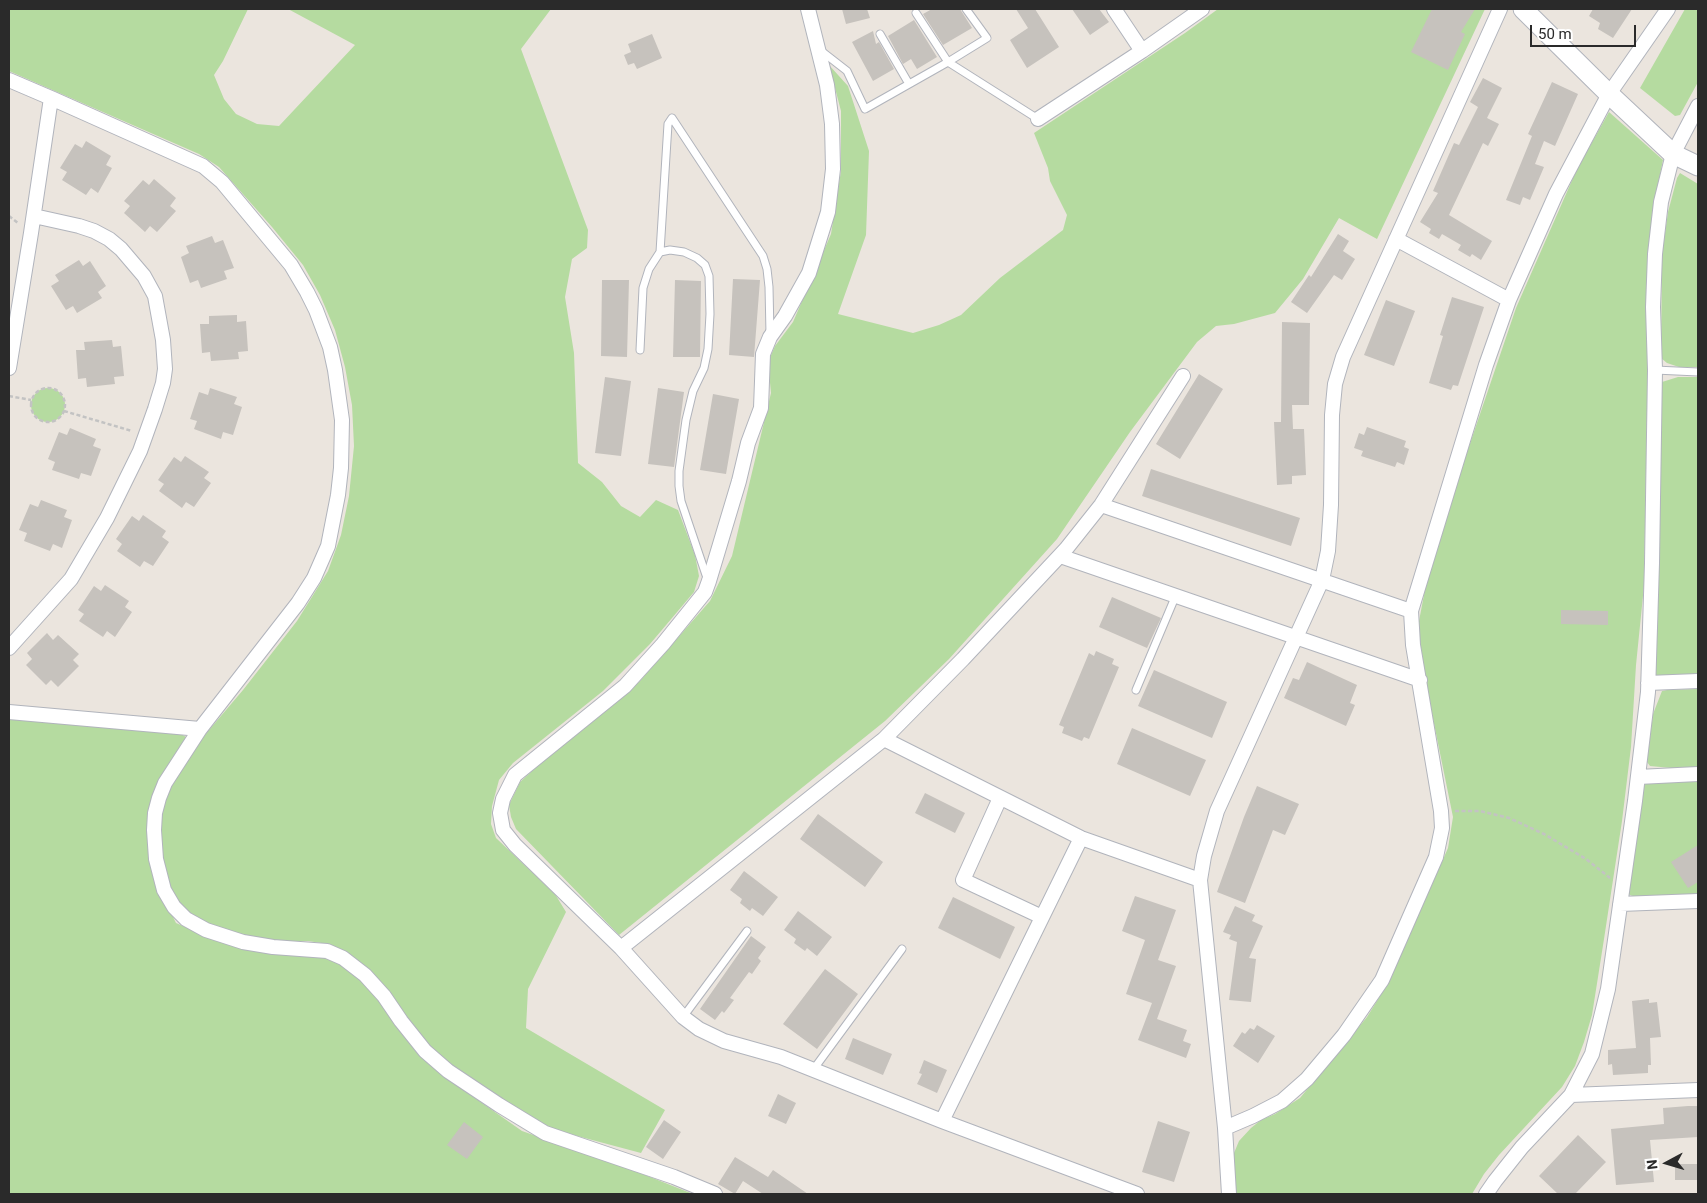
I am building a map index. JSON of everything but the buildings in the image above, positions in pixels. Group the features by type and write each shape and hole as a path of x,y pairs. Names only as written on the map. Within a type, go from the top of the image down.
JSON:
{"street":[{"path":"808,9 827,85 832,124 833,169 828,212 809,273 785,316 770,337 763,354 761,408 748,443 739,481 709,581 704,592 687,615 625,686 515,775 504,798 500,813 503,830 515,845 621,948 684,1016 699,1029 724,1041 781,1057 942,1121 1137,1194"},
{"path":"1114,9 1142,52"},
{"path":"1038,119 1142,52 1202,9"},
{"path":"1229,1194 1225,1128 1200,880 1204,856 1217,811 1322,580 1328,542 1332,415 1335,384 1343,357 1500,9"},
{"path":"1523,9 1673,154 1698,166"},
{"path":"1225,1128 1275,1105 1307,1079 1338,1042 1382,980 1436,857 1442,828 1441,811 1413,645 1411,611 1486,365 1509,300 1556,194 1609,94 1668,9"},
{"path":"9,80 188,159 213,173 294,271 316,310 330,347 340,397 342,444 338,495 328,546 314,578 298,603 200,729 159,798 155,813 154,830 156,859 164,890 174,907 186,919 206,930 243,942 273,947 327,951 343,958 365,975 384,996 401,1022 425,1051 448,1071 499,1105 545,1133 674,1177 715,1194"},
{"path":"9,368 51,98"},
{"path":"1486,1194 1494,1181 1522,1147 1571,1095 1592,1054 1608,989 1638,777 1648,683 1655,370 1653,307 1661,202 1673,154 1698,106"},
{"path":"9,648 71,579 107,518 146,435 163,383 165,368 158,305 144,276 121,250 103,235 79,226 34,216"},
{"path":"1396,239 1509,300"},
{"path":"621,948 884,739 1060,556 1101,505 1183,376"},
{"path":"1101,505 1411,611"},
{"path":"1060,556 1420,680"},
{"path":"1648,683 1698,681"},
{"path":"9,712 200,729"},
{"path":"884,739 1081,838 1200,880"},
{"path":"1638,777 1698,774"},
{"path":"1000,798 963,880 1042,917"},
{"path":"942,1121 1081,838"},
{"path":"1620,904 1698,901"},
{"path":"1571,1095 1698,1090"}],"lane":[{"path":"819,48 848,71 865,109 986,38 966,9"},
{"path":"916,13 948,62 1038,119"},
{"path":"880,34 909,84"},
{"path":"640,350 643,288 649,269 660,252 668,124 672,118 763,256 769,287 770,337"},
{"path":"660,252 670,250 684,252 697,258 705,265 709,276 710,314 708,349 704,368 693,391 686,420 679,471 681,501 709,581"},
{"path":"1655,370 1698,372"},
{"path":"1136,690 1176,595"},
{"path":"684,1016 747,931"},
{"path":"813,1070 902,950"}],"path":[{"path":"48,387 54,388 62,394 66,405 57,420 52,422 40,420 32,412 31,400 38,391 48,387"},
{"path":"9,396 31,400"},
{"path":"64,410 146,435"},
{"path":"1441,811 1480,811 1509,818 1544,834 1586,859 1622,888"}],"green space":[{"path":"9,9 248,9 223,61 214,75 224,99 236,114 257,124 279,126 355,45 288,9 551,9 521,49 588,230 587,248 572,259 565,297 574,353 578,463 602,482 621,506 640,517 656,500 678,510 695,555 699,576 694,592 650,644 603,691 513,763 499,780 492,806 491,824 496,838 555,894 566,912 528,989 526,1028 665,1110 641,1153 551,1129 474,1083 447,1063 416,1033 356,962 340,949 328,944 308,941 259,941 205,923 188,912 175,897 168,880 160,847 162,801 181,763 243,690 297,621 328,571 341,535 349,496 354,446 352,405 345,367 335,330 320,295 303,265 219,167 199,154 9,71"},
{"path":"1218,9 1485,9 1377,239 1339,218 1303,279 1275,313 1234,324 1216,326 1197,342 1130,432 1057,539 949,659 885,721 619,935 516,829 509,805 520,782 553,752 639,682 710,601 732,556 771,393 768,362 775,346 793,322 831,234 841,171 841,111 829,65 848,86 869,151 866,235 838,314 913,333 939,325 961,315 1000,278 1063,230 1067,215 1050,181 1048,168 1034,133"},
{"path":"1685,9 1698,9 1698,82 1680,115 1675,116 1640,88"},
{"path":"1609,112 1663,160 1652,214 1647,289 1648,351 1644,586 1636,665 1631,747 1622,821 1592,1015 1584,1042 1575,1066 1562,1087 1499,1155 1484,1174 1472,1194 1235,1194 1232,1167 1234,1153 1239,1141 1261,1120 1275,1114 1300,1098 1367,1017 1390,980 1448,848 1453,817 1429,699 1420,641 1419,621 1428,574 1516,308 1577,169"},
{"path":"1680,173 1698,184 1698,367 1679,367 1667,363 1661,358 1662,254 1668,212"},
{"path":"1678,377 1698,377 1698,676 1665,677 1655,675 1662,382"},
{"path":"48,388 55,389 60,393 64,398 64,412 60,417 55,421 48,422 41,421 36,417 32,412 31,405 32,398 36,393 41,389"},
{"path":"1698,689 1698,768 1682,769 1650,766 1647,762 1653,714 1662,691"},
{"path":"9,717 181,734 186,737 176,754 149,814 172,915 176,923 199,933 334,960 349,969 377,996 416,1050 465,1091 522,1131 630,1169 693,1194 9,1194"},
{"path":"1698,781 1698,895 1638,898 1630,895 1626,892 1643,788 1646,783"}]}
